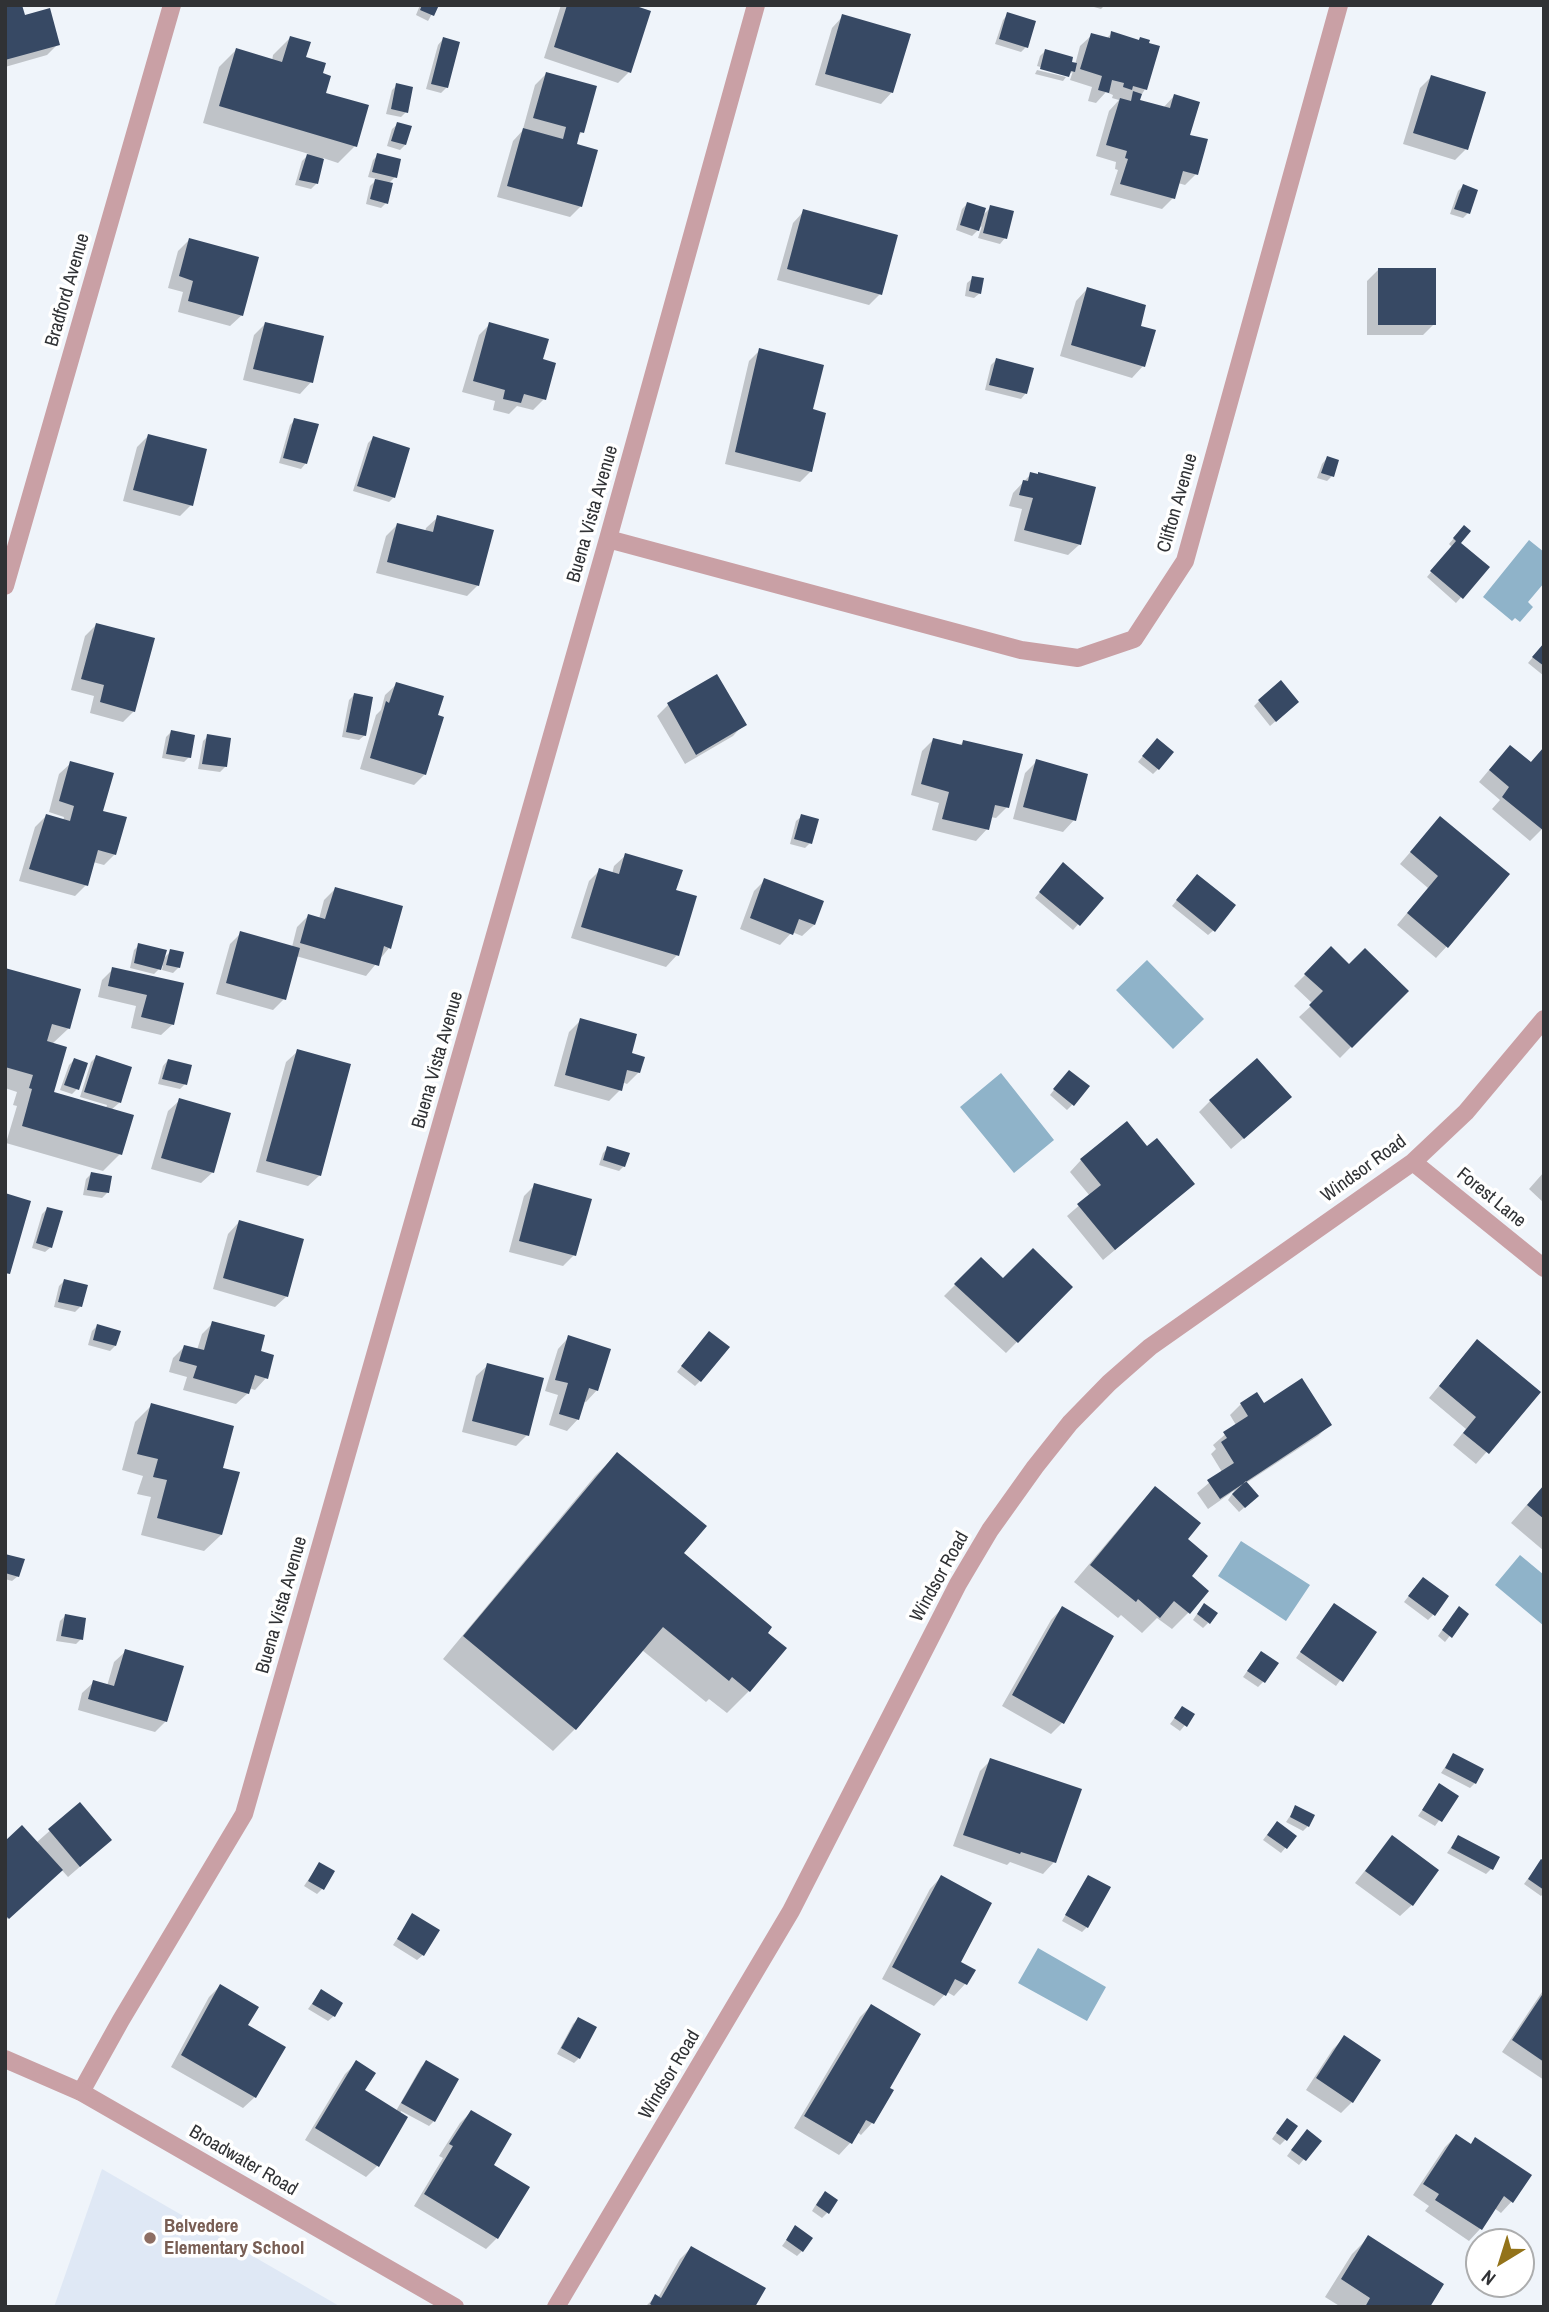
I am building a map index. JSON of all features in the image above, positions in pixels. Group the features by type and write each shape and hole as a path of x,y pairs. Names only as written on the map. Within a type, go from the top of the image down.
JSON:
{"street":[{"name":"Bradford Avenue","path":"5,586 172,5"},
{"name":"Buena Vista Avenue","path":"81,2092 244,1814 608,539 756,5"},
{"name":"Clifton Avenue","path":"608,539 1021,650 1078,658 1134,639 1185,561 1339,5"},
{"name":"Windsor Road","path":"556,2307 791,1911 958,1584 990,1530 1035,1467 1070,1423 1150,1347 1413,1162 1466,1112 1544,1020"},
{"name":"Forest Lane","path":"1413,1162 1544,1268"},
{"name":"Broadwater Road","path":"5,2059 81,2092 456,2307"}],"shaded area":[{"name":"Belvedere Elementary School","path":"102,2169 341,2307 54,2307"}],"water":[{"path":"1529,540 1544,552 1544,583 1528,602 1533,607 1520,622 1515,618 1512,621 1483,597"},
{"path":"1147,960 1204,1019 1173,1049 1116,990"},
{"path":"1001,1073 1054,1140 1014,1173 960,1107"},
{"path":"1241,1541 1310,1585 1286,1621 1218,1576"},
{"path":"1520,1555 1544,1575 1544,1626 1495,1585"},
{"path":"1038,1948 1106,1987 1087,2021 1018,1983"}],"building":[{"path":"5,5 22,5 25,15 50,8 60,45 5,60"},
{"path":"422,5 439,5 434,16 420,10"},
{"path":"567,5 633,5 651,11 631,73 554,47"},
{"path":"1007,12 1036,21 1028,48 999,39"},
{"path":"842,14 911,34 893,93 825,74"},
{"path":"1111,31 1139,40 1140,37 1150,40 1149,43 1160,46 1147,90 1133,86 1132,90 1123,87 1124,83 1112,80 1109,93 1098,90 1102,76 1080,69 1091,33 1110,38"},
{"path":"290,36 311,42 306,57 326,63 323,73 331,76 326,93 369,105 357,147 219,106 236,48 282,62"},
{"path":"443,37 460,42 448,88 431,84"},
{"path":"1045,49 1073,57 1072,62 1077,63 1075,72 1071,71 1069,77 1040,69"},
{"path":"546,72 597,86 584,133 580,132 577,144 598,150 582,207 507,186 523,128 563,139 566,127 533,118"},
{"path":"1431,75 1486,92 1468,150 1413,133"},
{"path":"396,83 413,87 408,113 391,109"},
{"path":"1133,91 1142,94 1140,100 1170,108 1174,94 1200,102 1190,135 1208,139 1198,175 1183,171 1175,199 1120,184 1128,159 1125,158 1127,151 1106,145 1120,98 1131,101"},
{"path":"397,122 412,126 406,145 391,141"},
{"path":"377,153 401,159 397,178 372,172"},
{"path":"307,154 324,159 318,184 299,180"},
{"path":"375,179 393,183 388,204 370,199"},
{"path":"1463,184 1478,190 1470,214 1454,209"},
{"path":"967,202 986,208 979,231 960,225"},
{"path":"990,205 1014,211 1007,239 983,233"},
{"path":"803,209 898,235 882,295 787,269"},
{"path":"189,238 259,257 243,316 188,301 193,281 179,276"},
{"path":"1378,268 1436,268 1436,325 1378,325"},
{"path":"972,276 984,278 981,294 969,291"},
{"path":"1087,287 1146,305 1141,326 1156,330 1145,367 1071,345"},
{"path":"265,322 324,336 313,383 253,369"},
{"path":"489,322 549,339 543,359 556,363 546,400 524,394 521,403 503,399 505,390 473,381"},
{"path":"759,348 824,365 813,409 826,413 812,472 735,452"},
{"path":"996,358 1034,368 1027,394 989,385"},
{"path":"294,418 319,424 307,464 283,458"},
{"path":"148,434 207,449 193,506 133,490"},
{"path":"373,436 410,448 395,498 357,486"},
{"path":"1327,456 1339,460 1334,477 1321,473"},
{"path":"1030,472 1096,487 1081,545 1024,530 1033,498 1019,495 1023,480 1028,481"},
{"path":"437,515 494,530 479,586 387,562 397,523 433,532"},
{"path":"1464,525 1471,531 1461,543 1490,567 1463,599 1430,571 1456,541 1453,538"},
{"path":"96,623 155,638 135,712 100,702 104,685 81,679"},
{"path":"1544,643 1544,666 1532,657"},
{"path":"717,674 747,725 696,755 667,703"},
{"path":"1281,680 1299,702 1276,722 1258,700"},
{"path":"396,682 444,696 438,715 444,717 426,775 370,758 386,701 389,703"},
{"path":"354,693 373,697 366,736 346,732"},
{"path":"171,730 195,735 191,758 166,754"},
{"path":"207,734 231,738 227,767 202,764"},
{"path":"933,738 962,745 963,740 1023,754 1009,808 995,805 989,830 942,819 949,792 921,784"},
{"path":"1157,738 1174,752 1159,770 1142,756"},
{"path":"1510,745 1531,762 1544,747 1544,831 1502,797 1509,787 1489,770"},
{"path":"1036,759 1088,774 1076,821 1023,807"},
{"path":"70,761 114,773 103,811 127,817 116,855 98,850 88,886 29,869 46,814 70,821 74,806 59,801"},
{"path":"801,814 819,819 812,844 794,839"},
{"path":"1440,816 1510,874 1448,948 1407,913 1438,876 1410,852"},
{"path":"625,853 683,870 676,890 697,896 679,956 581,927 599,868 619,874"},
{"path":"1063,862 1104,898 1080,926 1039,892"},
{"path":"1197,874 1236,905 1215,932 1176,900"},
{"path":"764,878 824,901 815,925 799,919 793,935 750,918"},
{"path":"335,887 403,906 391,949 384,946 379,966 300,943 308,914 325,919"},
{"path":"240,931 300,948 286,1000 226,983"},
{"path":"138,943 167,950 161,970 134,963"},
{"path":"1331,946 1349,964 1365,948 1409,991 1352,1048 1309,1005 1323,991 1304,974"},
{"path":"170,949 184,952 180,968 166,965"},
{"path":"112,967 184,983 174,1025 141,1017 147,995 108,986"},
{"path":"5,968 81,989 70,1029 52,1024 47,1041 67,1047 54,1092 134,1115 122,1155 22,1126 33,1075 5,1067"},
{"path":"580,1018 637,1034 632,1053 645,1057 640,1073 627,1070 622,1091 565,1075"},
{"path":"297,1049 351,1064 321,1176 266,1161"},
{"path":"96,1055 132,1067 121,1103 84,1092"},
{"path":"74,1058 88,1063 79,1090 64,1085"},
{"path":"1257,1058 1292,1097 1244,1139 1209,1100"},
{"path":"168,1059 192,1065 187,1085 162,1079"},
{"path":"1069,1070 1090,1086 1074,1106 1053,1089"},
{"path":"179,1098 231,1113 214,1173 161,1158"},
{"path":"1127,1121 1147,1146 1157,1138 1195,1184 1115,1250 1077,1204 1101,1185 1080,1159"},
{"path":"607,1146 630,1153 625,1167 603,1160"},
{"path":"91,1172 112,1176 109,1193 87,1190"},
{"path":"534,1183 592,1199 576,1256 519,1241"},
{"path":"5,1193 31,1201 10,1274 5,1273"},
{"path":"47,1207 63,1211 52,1248 36,1243"},
{"path":"239,1220 304,1239 288,1297 223,1278"},
{"path":"1033,1248 1073,1287 1018,1343 954,1284 981,1257 1003,1278"},
{"path":"64,1279 88,1285 82,1307 58,1302"},
{"path":"212,1321 265,1335 261,1351 274,1355 268,1379 255,1375 249,1394 193,1378 197,1366 179,1361 184,1345 204,1350"},
{"path":"97,1324 121,1331 116,1346 93,1340"},
{"path":"709,1331 730,1347 701,1382 681,1366"},
{"path":"568,1335 611,1349 598,1391 589,1388 579,1420 559,1414 568,1383 555,1380"},
{"path":"1477,1339 1541,1392 1489,1454 1463,1433 1476,1417 1439,1386"},
{"path":"487,1363 544,1378 529,1436 472,1421"},
{"path":"1302,1378 1332,1425 1220,1499 1207,1480 1234,1463 1221,1442 1227,1438 1223,1432 1248,1416 1240,1403 1257,1392 1264,1403"},
{"path":"151,1403 234,1426 223,1468 240,1472 222,1535 157,1518 167,1480 153,1477 158,1459 137,1454"},
{"path":"617,1452 707,1526 684,1553 772,1627 768,1633 787,1648 750,1692 732,1677 729,1681 663,1627 576,1730 463,1636"},
{"path":"1246,1481 1259,1496 1245,1508 1232,1494"},
{"path":"1544,1485 1544,1519 1527,1505"},
{"path":"1155,1486 1201,1523 1188,1539 1208,1556 1192,1576 1209,1591 1190,1614 1174,1601 1160,1618 1090,1565"},
{"path":"5,1554 25,1559 19,1577 5,1573"},
{"path":"1423,1577 1449,1596 1435,1616 1408,1596"},
{"path":"1204,1603 1218,1613 1210,1624 1197,1614"},
{"path":"1334,1603 1377,1632 1343,1682 1300,1652"},
{"path":"1062,1606 1114,1636 1064,1724 1012,1695"},
{"path":"1459,1606 1469,1614 1452,1638 1442,1630"},
{"path":"65,1614 86,1618 83,1640 61,1636"},
{"path":"125,1649 184,1666 167,1722 88,1699 93,1680 114,1686"},
{"path":"1261,1651 1279,1663 1265,1683 1247,1671"},
{"path":"1182,1706 1195,1714 1187,1727 1174,1718"},
{"path":"1453,1753 1484,1769 1476,1784 1445,1768"},
{"path":"990,1758 1082,1789 1056,1863 963,1835"},
{"path":"1439,1783 1459,1796 1442,1822 1422,1810"},
{"path":"80,1802 112,1840 80,1867 48,1829"},
{"path":"1295,1805 1315,1815 1309,1827 1290,1817"},
{"path":"1277,1821 1297,1836 1287,1849 1267,1835"},
{"path":"22,1825 63,1870 9,1919 5,1915 5,1841"},
{"path":"1392,1835 1439,1870 1413,1906 1365,1871"},
{"path":"1458,1835 1500,1857 1493,1870 1451,1848"},
{"path":"1541,1859 1544,1861 1544,1890 1528,1879"},
{"path":"319,1862 335,1871 324,1890 308,1881"},
{"path":"941,1875 992,1903 961,1962 976,1970 967,1985 955,1979 946,1996 892,1967"},
{"path":"1088,1875 1111,1887 1088,1928 1065,1915"},
{"path":"412,1913 440,1930 424,1956 397,1939"},
{"path":"220,1984 259,2007 248,2025 286,2047 256,2098 181,2055"},
{"path":"321,1989 343,2003 335,2017 312,2004"},
{"path":"1544,1992 1544,2062 1512,2040"},
{"path":"871,2004 921,2034 890,2088 894,2090 874,2124 866,2120 852,2144 804,2116"},
{"path":"578,2017 597,2027 580,2059 561,2048"},
{"path":"1344,2035 1381,2060 1353,2103 1316,2078"},
{"path":"356,2060 376,2073 365,2090 408,2117 379,2167 315,2128"},
{"path":"426,2060 459,2079 435,2122 401,2103"},
{"path":"471,2110 512,2134 494,2165 530,2187 498,2239 424,2194 453,2146 449,2144"},
{"path":"1287,2118 1298,2126 1287,2141 1276,2133"},
{"path":"1307,2129 1322,2141 1306,2161 1291,2150"},
{"path":"1456,2134 1471,2144 1475,2137 1532,2175 1513,2203 1504,2196 1483,2228 1479,2228 1435,2200 1439,2194 1423,2184"},
{"path":"825,2191 838,2200 829,2214 816,2205"},
{"path":"795,2225 813,2238 803,2252 786,2240"},
{"path":"1368,2235 1444,2284 1430,2307 1365,2307 1370,2298 1341,2279"},
{"path":"691,2246 766,2288 755,2307 654,2307 650,2304 655,2294 661,2298"}],"place":[{"name":"Belvedere Elementary School","path":"150,2238"}]}
